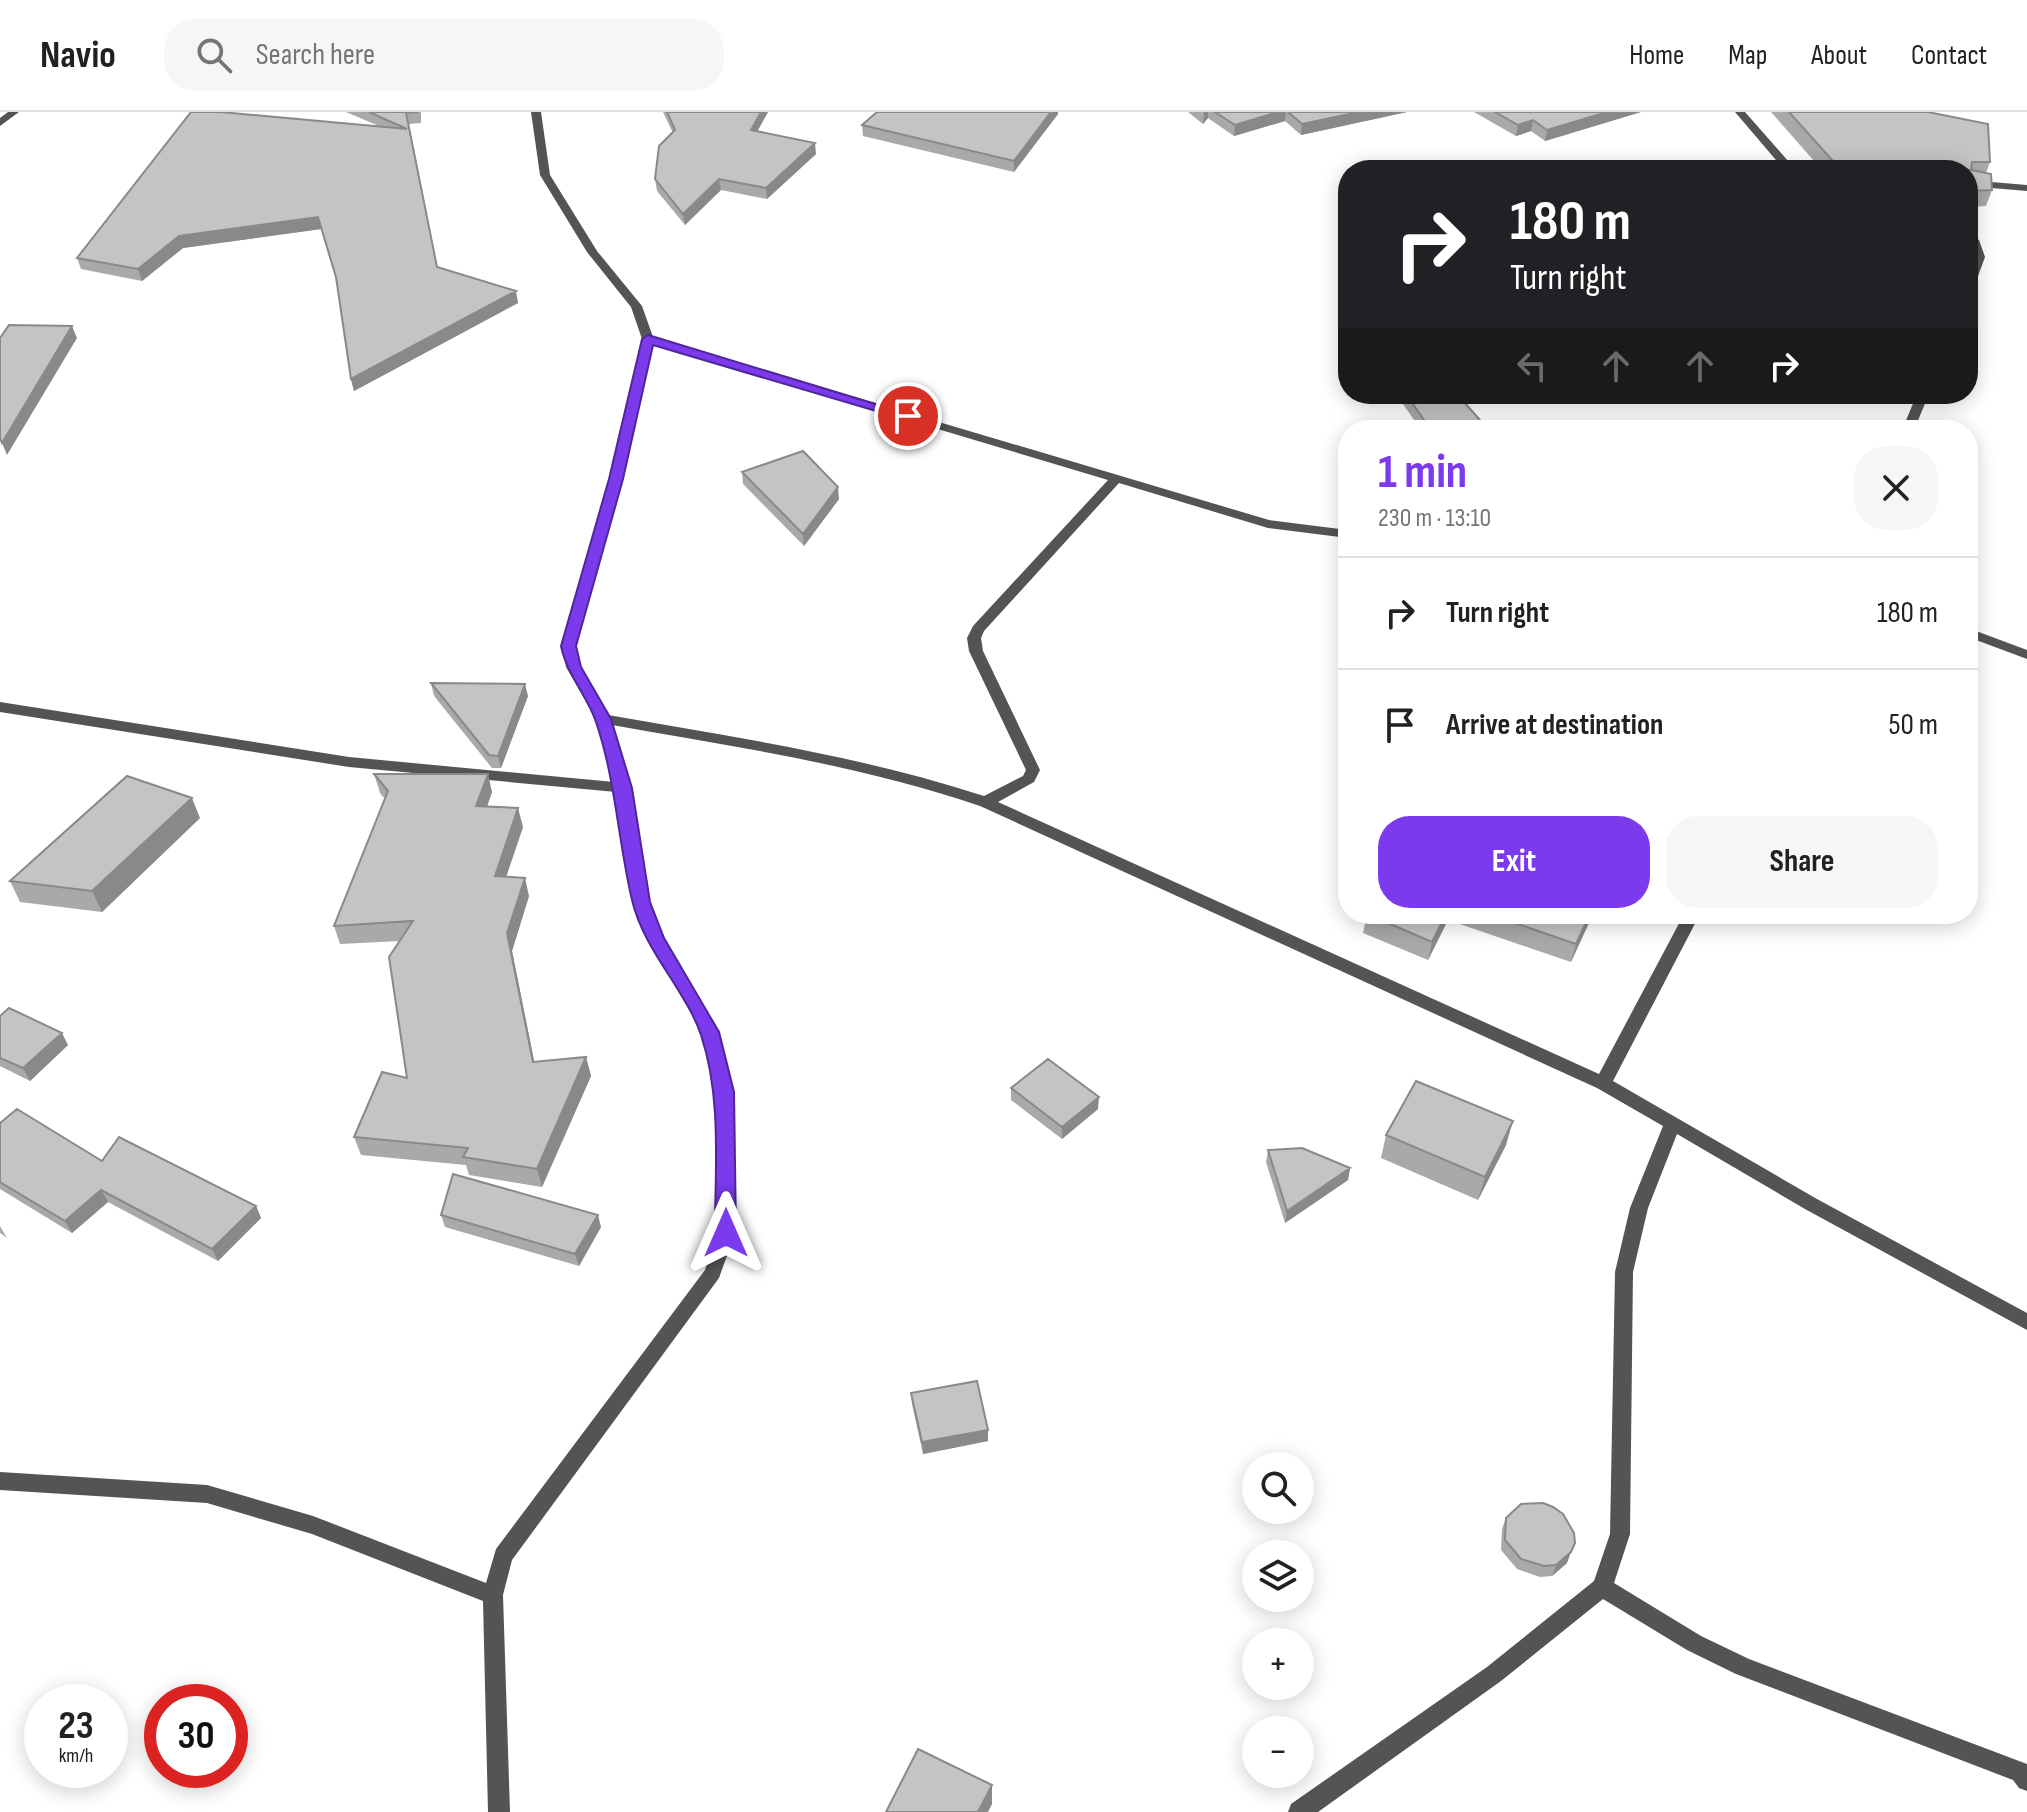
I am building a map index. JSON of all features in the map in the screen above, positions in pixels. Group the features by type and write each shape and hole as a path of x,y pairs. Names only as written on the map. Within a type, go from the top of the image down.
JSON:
{"street":[{"path":"0,123 14,112"},
{"path":"499,1812 493,1595 503,1556 713,1273 726,1233 724,1092 710,1032 655,938 641,902 623,788 603,719 573,667 569,646 616,479 648,339 636,306 592,252 545,175 536,112"},
{"path":"1740,112 1782,160"},
{"path":"1978,184 2027,188"},
{"path":"648,339 1268,524 1338,533"},
{"path":"985,802 1029,779 1033,770 976,651 974,638 978,629 1115,480"},
{"path":"1978,636 2027,655"},
{"path":"0,707 349,762 623,788"},
{"path":"603,719 873,767 985,802 1603,1083 1811,1204 2027,1322"},
{"path":"1603,1083 1687,924"},
{"path":"1299,1812 1494,1674 1602,1587 1620,1534 1624,1272 1639,1208 1672,1124"},
{"path":"0,1481 207,1494 313,1525 493,1595"},
{"path":"1602,1587 1694,1643 1743,1667 2020,1772 2027,1780"}],"building":[{"path":"191,112 407,129 369,112 418,112 406,113 437,267 516,291 351,379 336,277 318,217 179,236 138,269 77,258"},
{"path":"667,112 761,112 751,130 815,143 766,188 719,179 683,214 655,179 659,146 675,130"},
{"path":"877,112 1051,112 1014,161 862,125"},
{"path":"1215,112 1278,112 1235,125"},
{"path":"1288,112 1359,112 1302,124"},
{"path":"1495,112 1607,112 1547,130 1533,120 1518,125"},
{"path":"1789,112 1928,112 1988,124 1990,162 1832,160"},
{"path":"1978,171 1991,174 1992,190 1978,191"},
{"path":"9,325 72,326 2,443 0,338"},
{"path":"1413,404 1466,404 1480,420 1424,420"},
{"path":"803,451 838,487 803,534 742,472"},
{"path":"431,683 525,684 498,756 489,755"},
{"path":"374,774 488,774 476,806 518,808 495,876 525,878 507,933 533,1062 586,1057 537,1169 463,1157 468,1148 354,1137 382,1072 407,1078 389,957 413,921 334,926 388,791"},
{"path":"127,776 192,798 92,891 10,881"},
{"path":"1390,924 1441,924 1432,942"},
{"path":"1518,924 1585,924 1576,944"},
{"path":"9,1008 62,1033 23,1068 0,1058 0,1016"},
{"path":"1048,1059 1099,1097 1062,1127 1011,1088"},
{"path":"1416,1081 1513,1121 1485,1177 1386,1135"},
{"path":"17,1109 102,1161 119,1137 256,1206 212,1249 101,1190 65,1221 0,1182 0,1123"},
{"path":"1302,1148 1350,1168 1287,1211 1268,1150"},
{"path":"453,1174 598,1215 575,1254 441,1215"},
{"path":"977,1381 988,1430 922,1442 911,1393"},
{"path":"1543,1503 1563,1514 1574,1533 1575,1543 1571,1552 1556,1565 1544,1566 1521,1559 1505,1540 1506,1518 1521,1504"},
{"path":"918,1749 992,1785 978,1812 886,1812"}],"route":[{"path":"726,1233 724,1092 710,1032 655,938 641,902 623,788 603,719 573,667 569,646 616,479 648,339 908,416"}]}
